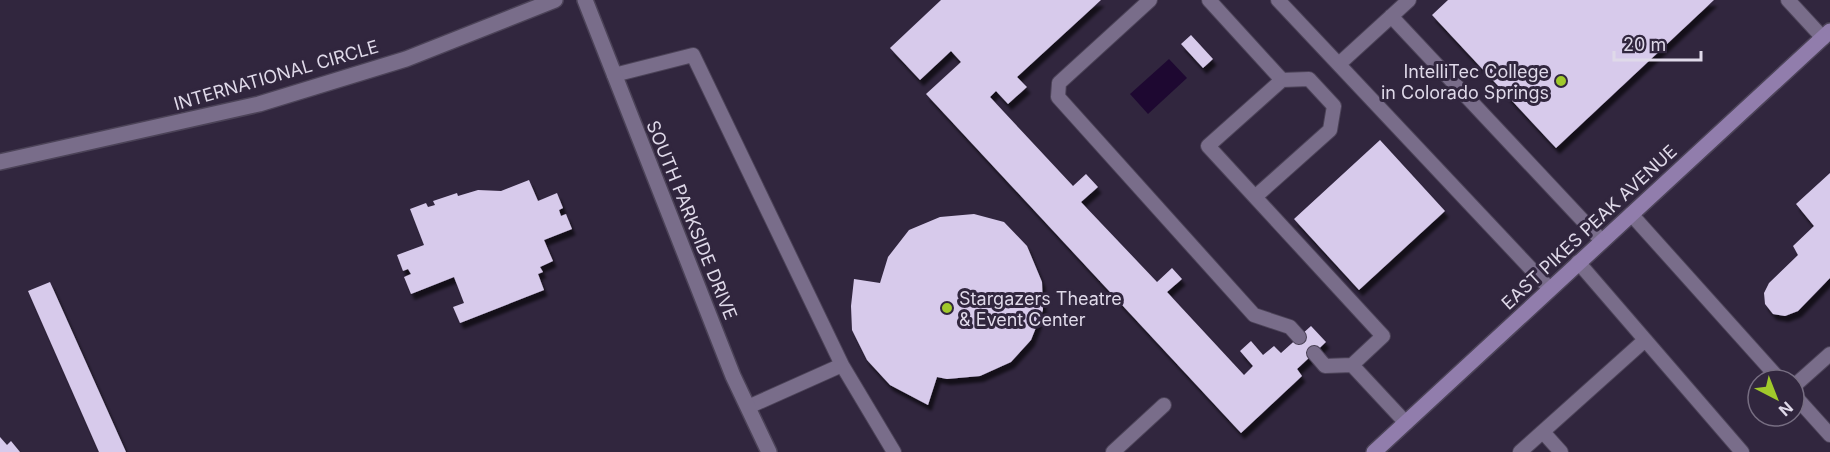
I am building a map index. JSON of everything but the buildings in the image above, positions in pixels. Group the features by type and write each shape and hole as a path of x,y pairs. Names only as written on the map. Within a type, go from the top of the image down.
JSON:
{"main road":[{"name":"EAST PIKES PEAK AVENUE","path":"1374,452 1826,35"}],"street":[{"name":"INTERNATIONAL CIRCLE","path":"0,162 259,104 406,59 555,0"},
{"name":"SOUTH PARKSIDE DRIVE","path":"585,0 733,376 769,452"}],"lane":[{"path":"1150,0 1059,83 1058,97 1254,315 1290,327 1299,338"},
{"path":"1209,0 1282,80"},
{"path":"1278,0 1550,289"},
{"path":"1339,64 1409,0"},
{"path":"1788,0 1826,35"},
{"path":"1391,16 1602,241"},
{"path":"614,75 693,55 842,365 894,452"},
{"path":"1255,197 1330,130 1334,106 1310,80 1282,80 1208,146 1383,336 1352,365 1325,366 1314,353"},
{"path":"1631,214 1769,368"},
{"path":"1578,262 1742,452"},
{"path":"1520,452 1645,340"},
{"path":"1806,375 1830,354"},
{"path":"748,407 842,365"},
{"path":"1352,365 1406,423"},
{"path":"1113,452 1164,405"},
{"path":"1806,408 1830,435"},
{"path":"1543,432 1561,452"}],"shaded area":[{"path":"1169,59 1187,78 1148,114 1130,94"}],"place":[{"name":"IntelliTec College in Colorado Springs","path":"1561,81"},
{"name":"Stargazers Theatre & Event Center","path":"947,308"}]}
